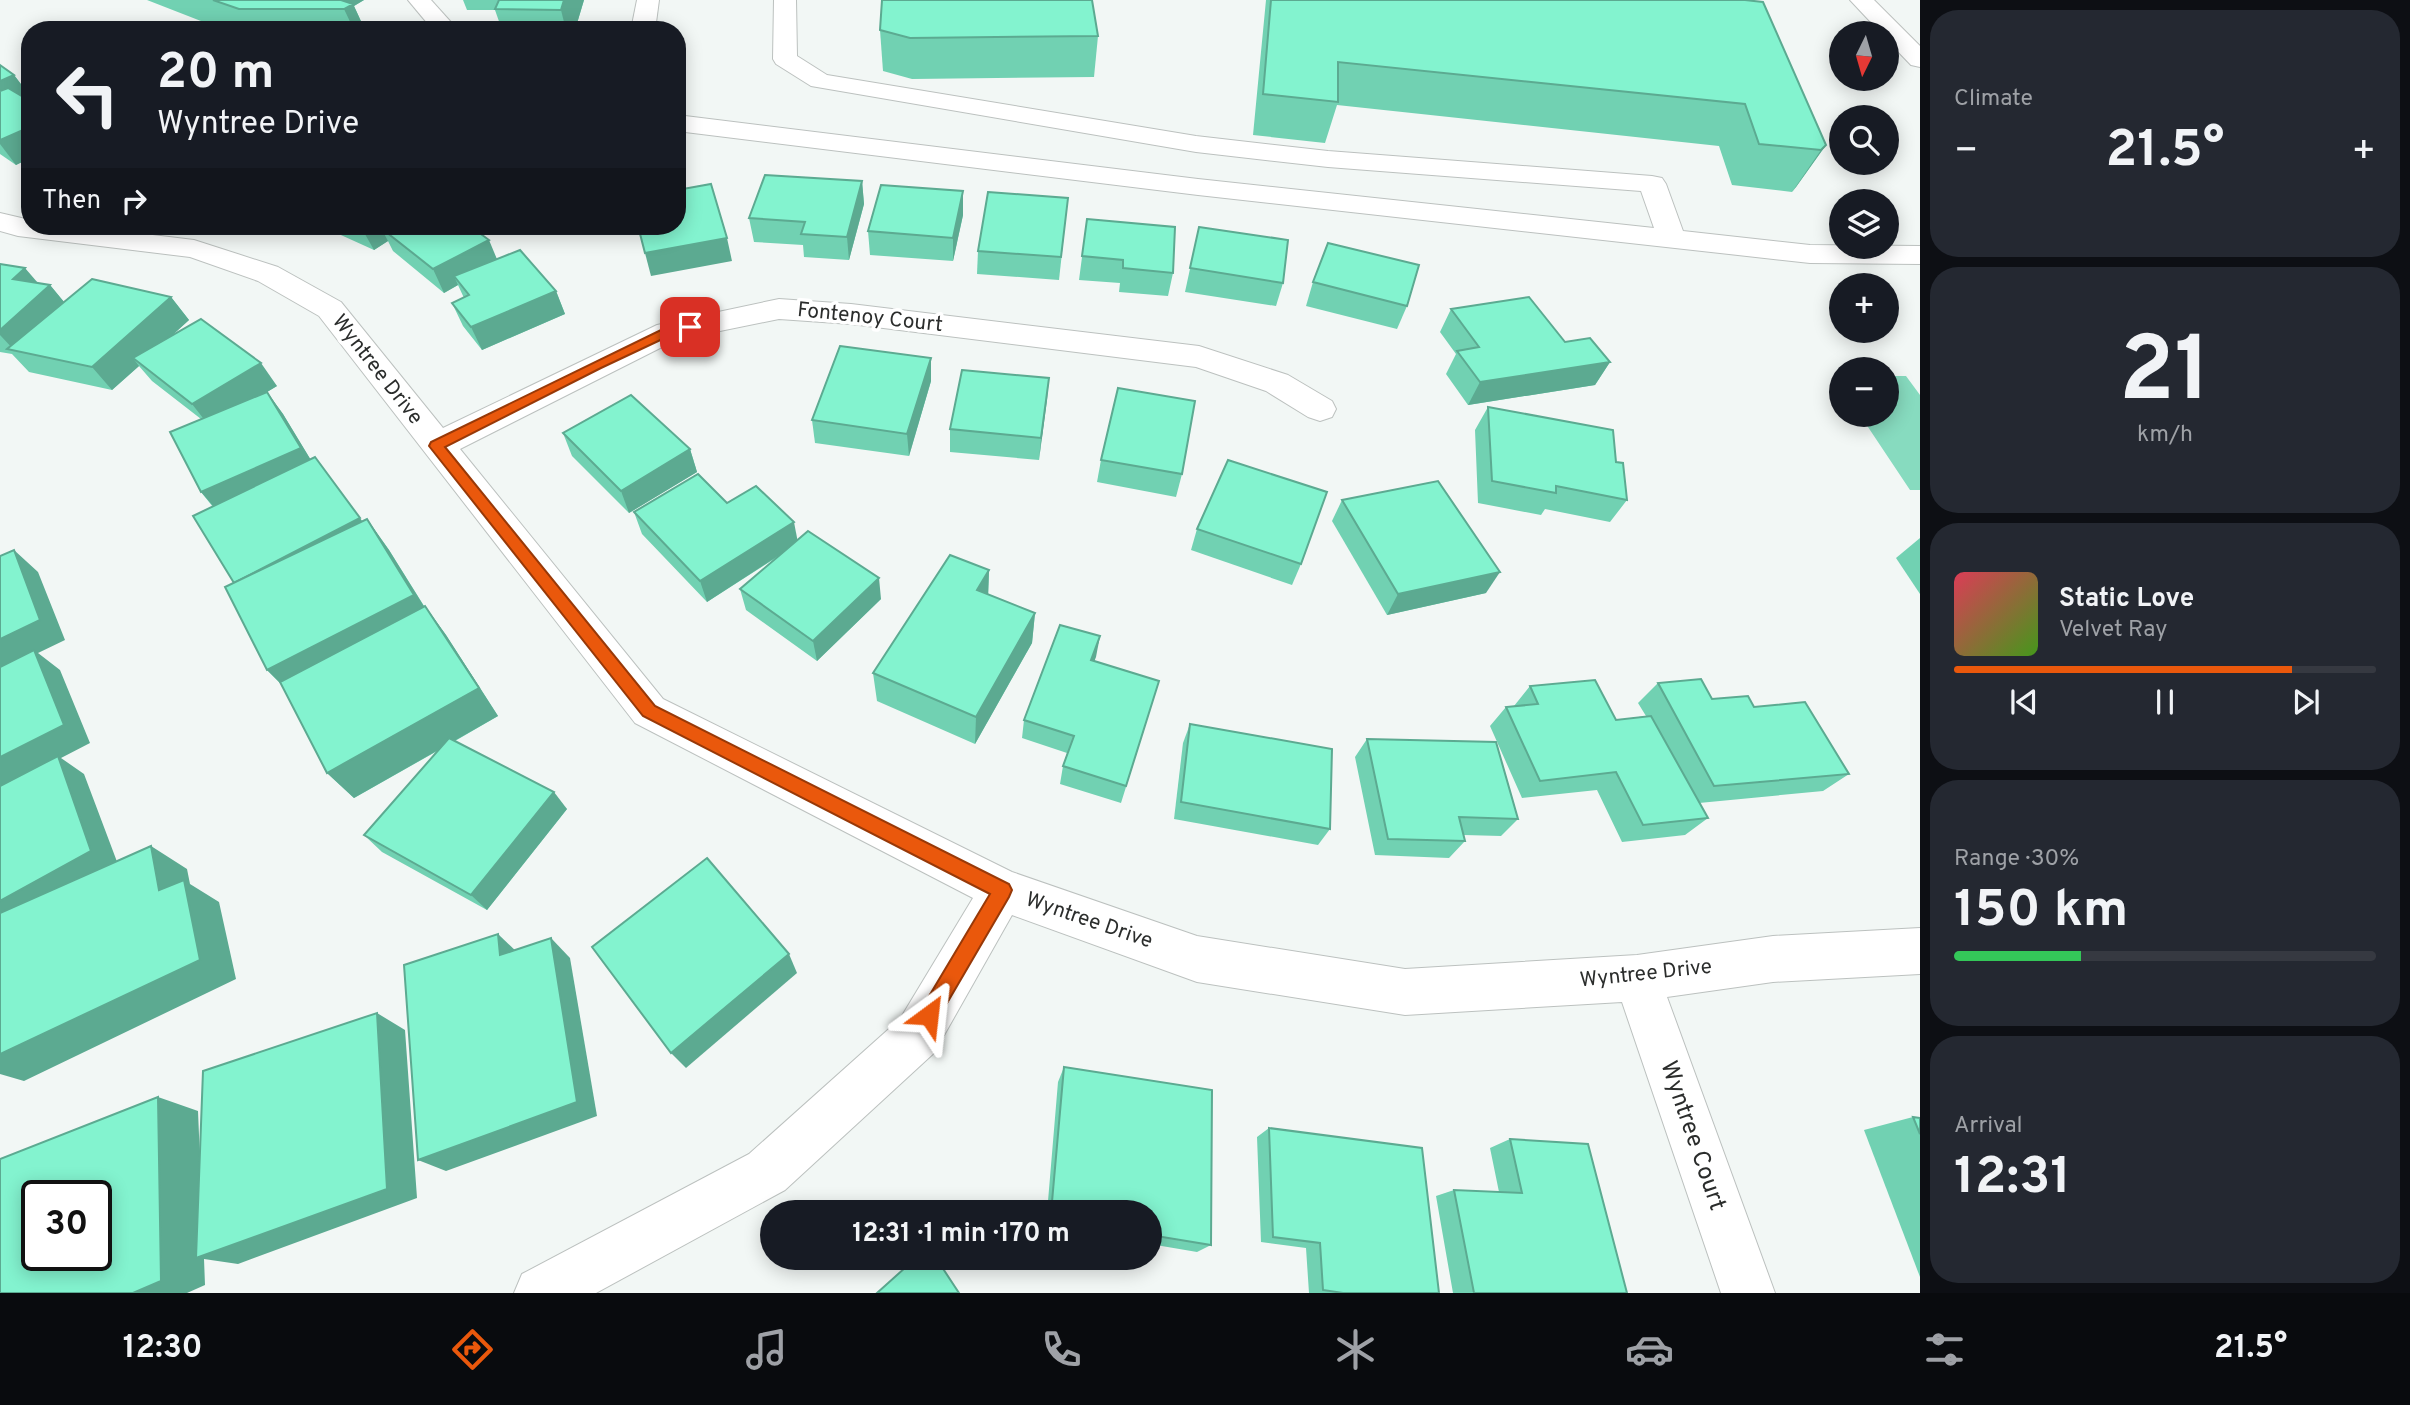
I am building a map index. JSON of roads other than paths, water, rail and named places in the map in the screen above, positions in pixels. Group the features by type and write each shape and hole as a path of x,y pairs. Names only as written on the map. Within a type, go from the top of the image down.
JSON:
{"street":[{"path":"419,0 438,21"},
{"path":"644,21 648,0"},
{"path":"785,0 785,59 820,81 1196,144 1328,159 1652,184 1672,239"},
{"path":"1861,0 1920,60"},
{"path":"686,124 1198,187 1810,254 1901,249"},
{"name":"Wyntree Drive","path":"0,222 21,227"},
{"name":"Wyntree Drive","path":"82,235 194,249 268,274 330,309 436,446 649,711 1003,890 1197,959 1405,992 1637,978 1773,959 1920,951"},
{"name":"Fontenoy Court","path":"436,446 668,332 779,309 865,316 1199,357 1278,383 1320,409"},
{"path":"541,1293 767,1172 917,1036 1003,890"},
{"name":"Wyntree Court","path":"1637,978 1748,1293"}]}
